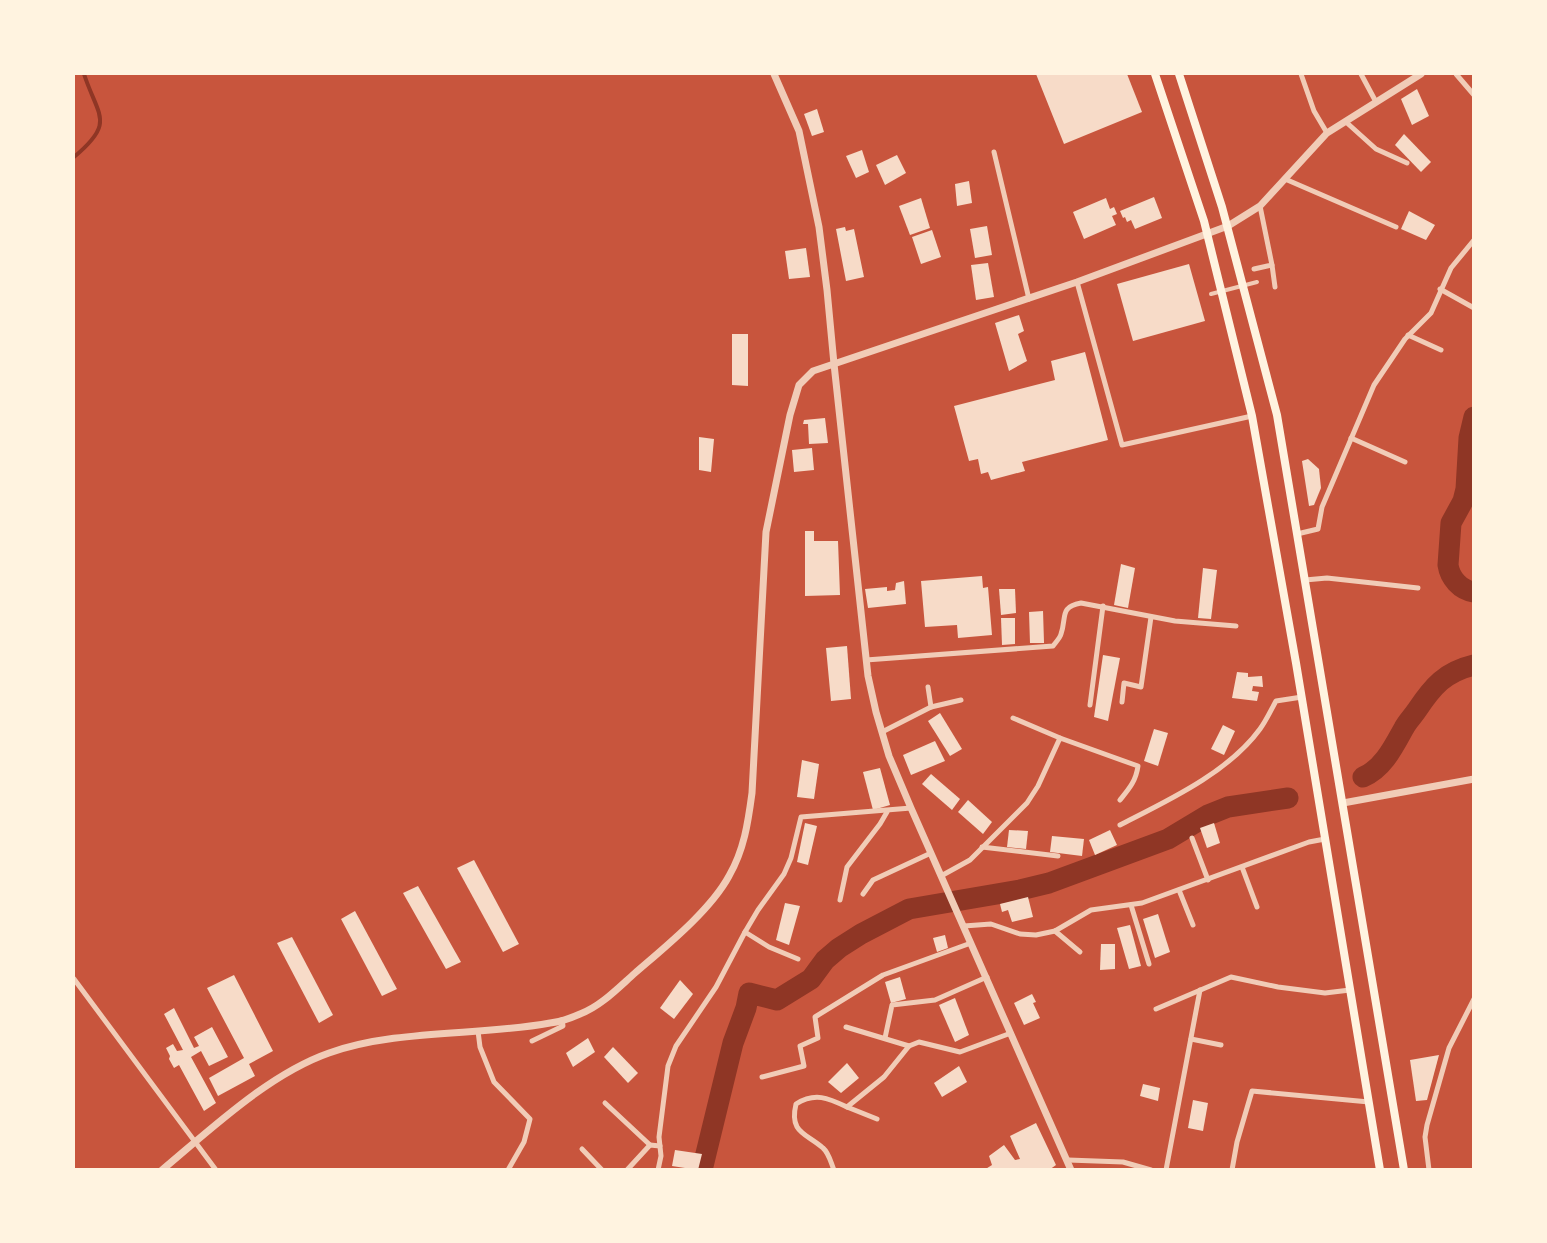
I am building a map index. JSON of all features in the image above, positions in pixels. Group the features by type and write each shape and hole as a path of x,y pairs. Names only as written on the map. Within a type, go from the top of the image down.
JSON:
{"highway":[{"path":"1155,74 1207,233 1252,416 1302,697 1380,1170"},
{"path":"1179,74 1228,226 1277,415 1404,1170"}],"street":[{"path":"774,74 791,108 805,153 815,205 825,269 866,660 876,712 889,756 911,808 1071,1170"},
{"path":"1301,74 1314,111 1327,133"},
{"path":"1361,74 1376,102"},
{"path":"162,1170 251,1098 291,1071 341,1048 376,1041 549,1024 582,1014 606,998 668,945 717,895 729,877 742,849 752,793 765,532 781,454 799,385 813,370 1029,299 1228,226 1260,206 1327,133 1421,74"},
{"path":"1456,74 1473,95"},
{"path":"1346,122 1376,149 1407,163"},
{"path":"994,152 1029,299"},
{"path":"1285,179 1396,227"},
{"path":"1260,206 1275,287"},
{"path":"1297,534 1318,529 1322,507 1374,386 1408,335 1431,313 1451,268 1473,240"},
{"path":"1240,273 1272,265"},
{"path":"1077,282 1122,446 1252,416"},
{"path":"1211,294 1257,282"},
{"path":"1440,290 1473,308"},
{"path":"1408,335 1441,350"},
{"path":"1351,438 1405,462"},
{"path":"1305,580 1328,578 1419,588"},
{"path":"866,660 1053,646 1061,635 1066,610 1071,605 1081,603 1151,617 1236,626"},
{"path":"1090,705 1103,606"},
{"path":"1122,702 1124,683 1141,687 1151,617"},
{"path":"928,687 931,707"},
{"path":"1120,825 1184,792 1215,772 1260,730 1276,701 1302,697"},
{"path":"882,732 931,707 961,700"},
{"path":"1013,718 1060,738 1138,766 1137,776 1131,787 1119,800"},
{"path":"940,876 970,860 1027,803 1038,786 1060,738"},
{"path":"1343,803 1473,779"},
{"path":"658,1170 659,1137 668,1066 676,1046 716,987 744,932 784,874 791,858 801,818 887,812 911,808"},
{"path":"840,900 847,867 887,812"},
{"path":"1192,838 1208,880"},
{"path":"964,926 991,924 1020,934 1036,935 1054,932 1091,910 1142,903 1310,842 1325,839"},
{"path":"982,847 1058,856"},
{"path":"864,894 873,880 931,853"},
{"path":"1242,867 1257,907"},
{"path":"1179,890 1193,925"},
{"path":"1131,905 1149,964"},
{"path":"744,932 798,959"},
{"path":"1054,932 1080,952"},
{"path":"762,1077 804,1066 800,1046 818,1038 815,1017 883,975 971,943"},
{"path":"885,1038 892,1005 935,1000 987,977"},
{"path":"1155,1009 1231,977 1278,987 1325,993 1350,990"},
{"path":"74,979 216,1170"},
{"path":"1166,1170 1200,990"},
{"path":"1429,1170 1425,1137 1427,1125 1449,1048 1473,999"},
{"path":"532,1041 563,1026 562,1020"},
{"path":"846,1027 909,1046"},
{"path":"478,1031 480,1047 494,1082 530,1119 524,1142 508,1170"},
{"path":"847,1107 884,1077 909,1046 919,1042 960,1052 1011,1033"},
{"path":"1191,1039 1221,1046"},
{"path":"1232,1170 1237,1142 1252,1091 1369,1102"},
{"path":"834,1170 825,1149 800,1133 797,1128 794,1112 796,1104 806,1098 817,1096 877,1119"},
{"path":"605,1103 650,1145 660,1146"},
{"path":"627,1170 650,1145"},
{"path":"582,1149 602,1170"},
{"path":"1068,1160 1123,1162 1151,1170"}],"building":[{"path":"1036,74 1127,74 1142,112 1064,144"},
{"path":"1417,89 1429,116 1412,125 1401,99"},
{"path":"817,109 824,132 812,136 804,114"},
{"path":"1404,134 1431,162 1421,172 1395,145"},
{"path":"862,150 869,172 856,178 846,156"},
{"path":"897,155 906,173 885,185 876,165"},
{"path":"969,181 972,203 957,206 955,184"},
{"path":"1154,197 1162,218 1135,229 1131,220 1127,222 1125,217 1123,218 1120,211"},
{"path":"921,198 930,228 910,235 899,206"},
{"path":"1106,198 1110,209 1114,207 1117,214 1112,216 1116,225 1084,239 1073,212"},
{"path":"1409,211 1435,225 1426,240 1401,229"},
{"path":"987,226 992,255 975,258 970,229"},
{"path":"845,227 846,231 854,229 864,277 846,281 836,229"},
{"path":"932,230 941,257 921,264 912,237"},
{"path":"806,248 810,277 789,279 785,251"},
{"path":"988,263 994,297 976,300 971,265"},
{"path":"1189,264 1205,321 1133,341 1117,284"},
{"path":"1019,315 1024,331 1018,334 1027,361 1009,371 995,323"},
{"path":"732,334 748,334 748,386 732,385"},
{"path":"1085,352 1108,440 1022,462 1025,471 991,480 988,472 981,474 978,459 969,461 954,406 1055,380 1051,361"},
{"path":"825,418 828,443 809,444 808,424 803,424 804,420"},
{"path":"699,437 714,439 711,472 699,470"},
{"path":"812,448 814,470 794,472 792,450"},
{"path":"1308,459 1319,469 1321,488 1314,505 1309,506 1302,461"},
{"path":"805,531 814,531 814,541 838,541 840,595 805,596"},
{"path":"1121,564 1135,568 1128,608 1114,605"},
{"path":"1203,568 1217,570 1211,619 1198,618"},
{"path":"982,576 983,588 988,587 992,635 958,638 957,625 925,627 921,581"},
{"path":"904,581 906,604 868,608 865,589 887,587 887,591 895,590 896,583"},
{"path":"999,589 1015,589 1016,613 1001,615"},
{"path":"1043,611 1044,643 1030,643 1029,612"},
{"path":"1001,618 1015,618 1015,644 1002,645"},
{"path":"847,646 851,699 831,701 826,648"},
{"path":"1103,655 1120,658 1108,721 1094,717"},
{"path":"1237,672 1248,673 1248,677 1262,676 1263,687 1253,686 1252,691 1259,692 1257,701 1232,698"},
{"path":"940,713 962,749 950,756 928,721"},
{"path":"1223,725 1235,731 1224,755 1211,749"},
{"path":"1154,729 1168,733 1158,766 1144,761"},
{"path":"935,741 945,761 911,775 903,755"},
{"path":"802,760 819,764 814,799 797,797"},
{"path":"880,768 890,805 873,810 863,772"},
{"path":"931,774 960,799 952,810 922,784"},
{"path":"968,800 992,822 983,834 958,812"},
{"path":"805,823 817,826 808,865 797,862"},
{"path":"1214,823 1220,843 1207,848 1200,828"},
{"path":"1009,830 1028,831 1026,849 1007,847"},
{"path":"1110,830 1117,845 1095,855 1089,840"},
{"path":"1052,836 1084,839 1082,856 1050,852"},
{"path":"474,860 519,944 503,952 457,868"},
{"path":"418,886 461,962 446,969 403,893"},
{"path":"1028,897 1033,917 1012,922 1008,910 1002,912 1000,904"},
{"path":"785,903 800,906 789,945 776,940"},
{"path":"355,911 397,989 382,996 341,919"},
{"path":"1158,914 1170,952 1155,958 1143,919"},
{"path":"1130,925 1141,966 1129,969 1117,928"},
{"path":"945,935 948,948 937,952 933,938"},
{"path":"292,937 333,1015 319,1023 277,943"},
{"path":"1101,944 1115,944 1115,969 1100,970"},
{"path":"234,975 273,1051 249,1064 255,1076 218,1096 209,1078 244,1058 207,988"},
{"path":"900,977 906,999 891,1003 885,982"},
{"path":"680,980 693,994 674,1019 660,1008"},
{"path":"1032,994 1036,1002 1033,1003 1040,1018 1024,1025 1014,1003"},
{"path":"955,998 969,1035 955,1042 939,1005"},
{"path":"174,1008 194,1048 199,1046 194,1037 212,1027 228,1057 209,1066 201,1051 191,1057 216,1103 204,1111 179,1065 174,1068 169,1059 166,1048 173,1044 177,1051 183,1050 164,1014"},
{"path":"588,1038 595,1052 573,1067 566,1053"},
{"path":"613,1047 638,1073 628,1083 604,1057"},
{"path":"1439,1055 1427,1100 1416,1101 1410,1060"},
{"path":"847,1063 859,1078 841,1093 828,1082"},
{"path":"959,1066 967,1082 942,1097 934,1083"},
{"path":"1143,1084 1160,1088 1158,1101 1140,1096"},
{"path":"1193,1100 1208,1103 1203,1131 1188,1128"},
{"path":"1036,1123 1056,1165 1049,1170 984,1170 992,1165 989,1156 1004,1145 1015,1160 1020,1159 1010,1136"},
{"path":"675,1150 702,1154 698,1170 672,1166"}],"waterway":[{"path":"74,157 95,135 100,119 84,74"},
{"path":"1474,417 1469,438 1466,489 1463,501 1451,523 1448,565 1457,583 1464,589 1474,592"},
{"path":"1363,777 1382,763 1434,687 1447,676 1474,665"},
{"path":"702,1170 733,1043 749,993 777,1000 811,979 825,960 839,948 909,909 1049,883 1168,839 1208,815 1228,807 1288,798"}]}
